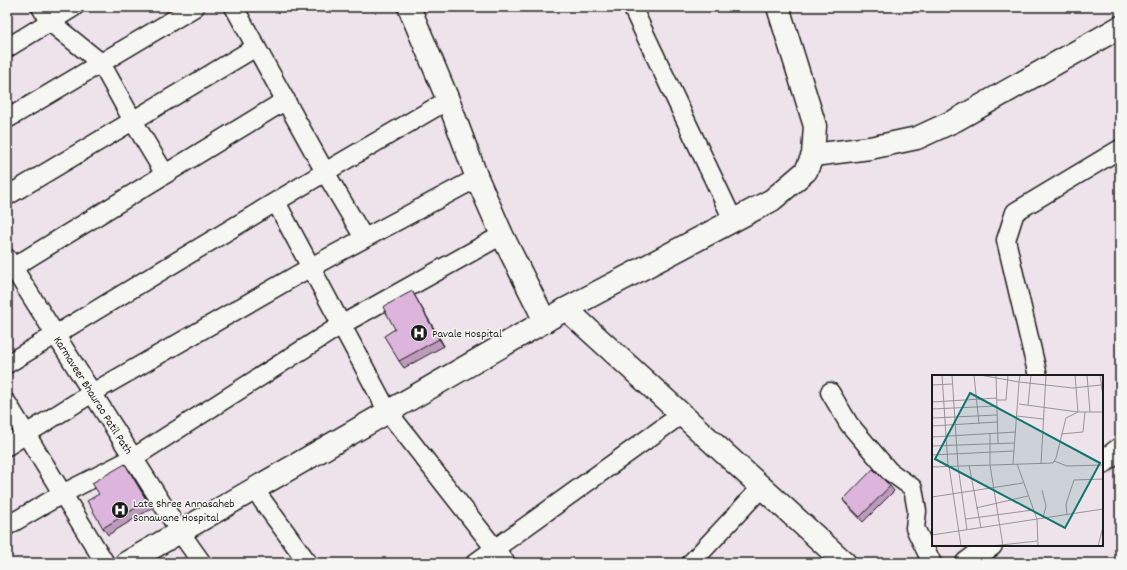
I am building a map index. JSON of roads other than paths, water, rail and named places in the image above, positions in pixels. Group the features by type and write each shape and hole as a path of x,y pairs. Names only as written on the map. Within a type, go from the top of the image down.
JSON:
{"main road":[{"path":"409,7 502,236 545,321"},
{"path":"126,563 566,308 772,200 806,170 813,154 815,126 778,7"},
{"path":"813,154 870,148 917,138 956,120 1120,27"},
{"path":"566,308 844,563"},
{"path":"1103,462 1120,449"},
{"path":"967,563 990,546"}],"street":[{"path":"7,48 46,14 74,7"},
{"path":"7,119 195,7"},
{"path":"234,7 325,172 364,238"},
{"path":"632,7 733,220"},
{"path":"46,14 101,63 132,121 165,174"},
{"path":"7,196 256,47"},
{"path":"9,265 165,174 286,100"},
{"path":"7,364 325,172 448,100"},
{"path":"1038,375 1006,240 1015,212 1120,149"},
{"path":"7,446 92,393 311,267 478,178"},
{"path":"276,202 388,412 506,563"},
{"path":"7,526 62,494 133,458 341,325 502,236"},
{"name":"Karmaveer Bhaurao Patil Path","path":"9,265 56,335 180,532 202,563"},
{"path":"830,392 849,424 889,471 913,488 917,511 915,528 932,563"},
{"path":"7,404 104,563"},
{"path":"475,563 682,414"},
{"path":"692,563 762,487"},
{"path":"254,489 308,563"}],"place":[{"name":"Pavale Hospital","path":"419,333"},
{"name":"Late Shree Annasaheb Sonawane Hospital","path":"120,510"}]}
